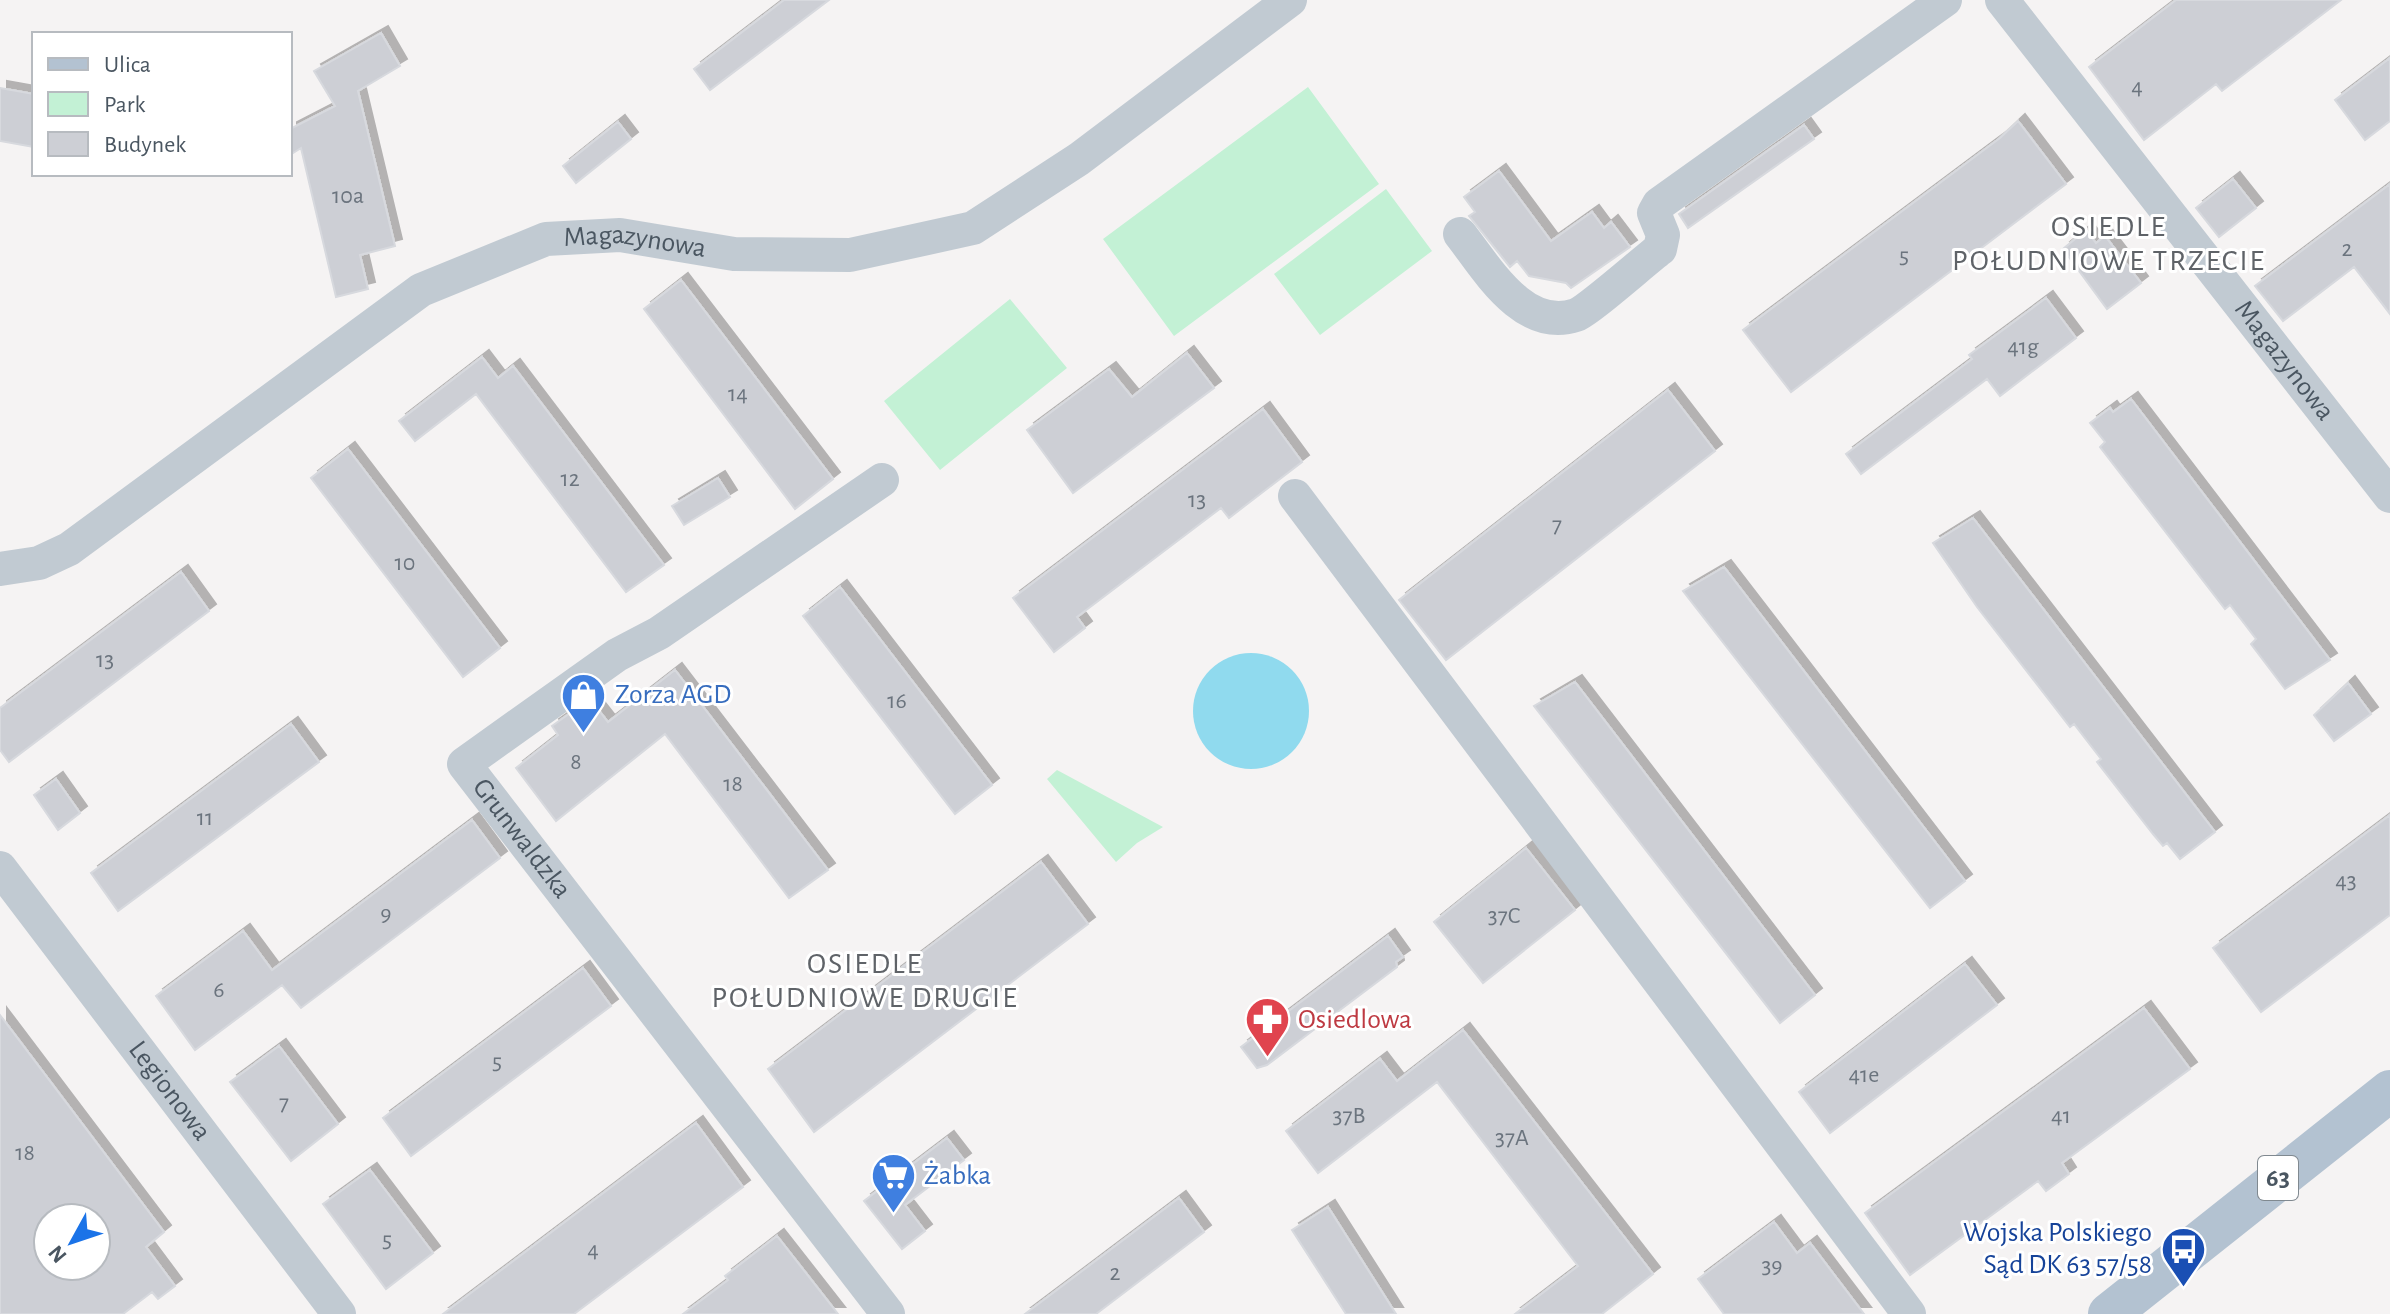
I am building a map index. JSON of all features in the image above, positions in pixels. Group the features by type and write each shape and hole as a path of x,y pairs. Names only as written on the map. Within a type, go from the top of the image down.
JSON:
{"main road":[{"name":"63","path":"2109,1314 2390,1091"}],"street":[{"name":"Magazynowa","path":"0,569 39,563 69,549 421,290 546,239 620,235 734,254 850,255 973,228 1079,159 1290,0"},
{"path":"1460,234 1511,298 1543,315 1576,315 1660,249 1663,235 1654,213 1659,204 1945,0"},
{"name":"Magazynowa","path":"2002,0 2229,285 2390,496"},
{"name":"Grunwaldzka","path":"882,480 659,633 617,655 464,764 888,1314"},
{"path":"1295,496 1909,1314"},
{"name":"Legionowa","path":"0,868 339,1314"}],"green space":[{"path":"1308,87 1379,184 1174,336 1103,239"},
{"path":"1386,189 1432,251 1320,335 1274,274"},
{"path":"1010,299 1067,368 940,470 884,401"},
{"path":"1057,770 1163,827 1137,843 1116,862 1047,779"}],"water":[{"path":"1251,653 1273,657 1292,670 1305,689 1309,711 1305,733 1292,752 1273,765 1251,769 1229,765 1210,752 1197,733 1193,711 1197,689 1210,670 1229,657"}],"building":[{"path":"784,0 829,0 710,90 694,69"},
{"path":"2176,0 2341,0 2222,91 2216,84 2144,140 2089,67"},
{"path":"381,33 400,66 358,91 395,246 360,255 368,289 336,297 301,148 292,154 292,128 335,106 314,71"},
{"path":"2390,58 2390,121 2365,140 2335,100"},
{"path":"0,88 32,94 32,147 0,141"},
{"path":"2018,121 2066,184 1791,392 1743,330 2000,138"},
{"path":"618,122 631,139 576,183 563,166"},
{"path":"1804,125 1814,139 1688,228 1679,214"},
{"path":"1499,171 1551,241 1592,212 1604,228 1611,222 1630,247 1571,288 1566,283 1529,276 1517,261 1510,267 1469,216 1475,212 1464,197"},
{"path":"2233,179 2256,208 2219,237 2196,208"},
{"path":"2390,184 2390,314 2354,267 2283,321 2255,286"},
{"path":"2086,230 2096,243 2105,236 2141,283 2107,309 2063,249"},
{"path":"681,280 833,479 795,509 644,309"},
{"path":"2046,298 2076,338 2000,396 1987,379 1861,474 1846,454 1972,359 1969,355"},
{"path":"1187,353 1214,388 1073,493 1027,430 1109,369 1132,397"},
{"path":"482,357 498,378 513,366 664,565 626,592 476,394 415,441 399,421"},
{"path":"1668,390 1715,451 1446,660 1399,600"},
{"path":"2131,399 2330,660 2285,689 2251,644 2256,639 2230,605 2225,609 2100,447 2105,442 2090,423 2110,408 2113,412"},
{"path":"1263,409 1302,462 1229,518 1221,508 1077,617 1085,628 1054,652 1013,598"},
{"path":"348,449 500,648 463,677 311,478"},
{"path":"718,478 730,497 684,525 672,506"},
{"path":"1973,518 2215,832 2180,859 2167,843 2163,846 2153,834 2097,762 2101,759 2074,724 2070,727 1977,607 1933,543"},
{"path":"1724,567 1965,881 1930,908 1683,591"},
{"path":"181,572 209,611 9,762 0,750 0,708"},
{"path":"840,587 992,785 955,814 803,616"},
{"path":"675,670 828,870 789,898 665,734 556,821 516,768 558,735 552,726 590,699 608,722"},
{"path":"1575,682 1815,995 1780,1023 1534,706"},
{"path":"2348,683 2371,714 2334,741 2314,715"},
{"path":"291,724 319,762 118,911 91,873"},
{"path":"56,779 80,813 58,830 34,795"},
{"path":"2390,815 2390,915 2261,1012 2213,948"},
{"path":"472,820 500,858 301,1008 282,985 195,1050 156,996 243,931 272,970"},
{"path":"1526,848 1575,910 1483,983 1434,922"},
{"path":"1041,862 1088,924 814,1132 768,1069"},
{"path":"1388,936 1403,957 1396,962 1397,967 1267,1065 1257,1068 1241,1047"},
{"path":"1965,964 1997,1005 1830,1133 1799,1092"},
{"path":"583,968 611,1006 411,1156 383,1118"},
{"path":"2144,1008 2190,1069 2062,1163 2069,1174 2046,1191 2038,1181 1910,1275 1865,1213"},
{"path":"0,1015 164,1232 146,1247 175,1286 158,1299 152,1292 123,1314 0,1314"},
{"path":"1463,1030 1653,1274 1602,1314 1515,1314 1578,1266 1437,1082 1318,1173 1286,1131 1380,1059 1397,1081"},
{"path":"279,1046 338,1124 291,1161 230,1082"},
{"path":"696,1123 743,1187 574,1314 443,1314"},
{"path":"947,1138 964,1160 905,1205 925,1231 902,1249 864,1201"},
{"path":"370,1170 433,1253 386,1289 323,1204"},
{"path":"1179,1198 1204,1232 1096,1314 1025,1314"},
{"path":"1328,1207 1396,1314 1346,1314 1292,1230"},
{"path":"1774,1222 1797,1253 1810,1243 1864,1314 1724,1314 1698,1279"},
{"path":"777,1236 838,1314 683,1314 728,1280 725,1276"}],"place":[{"name":"Zorza AGD","path":"584,734"},
{"name":"Osiedlowa","path":"1267,1059"},
{"name":"Żabka","path":"893,1215"},
{"name":"Wojska Polskiego Sąd DK 63 57/58","path":"2183,1288"}],"district":[{"name":"OSIEDLE POŁUDNIOWE TRZECIE","path":"2109,244"},
{"name":"OSIEDLE POŁUDNIOWE DRUGIE","path":"865,981"}]}
